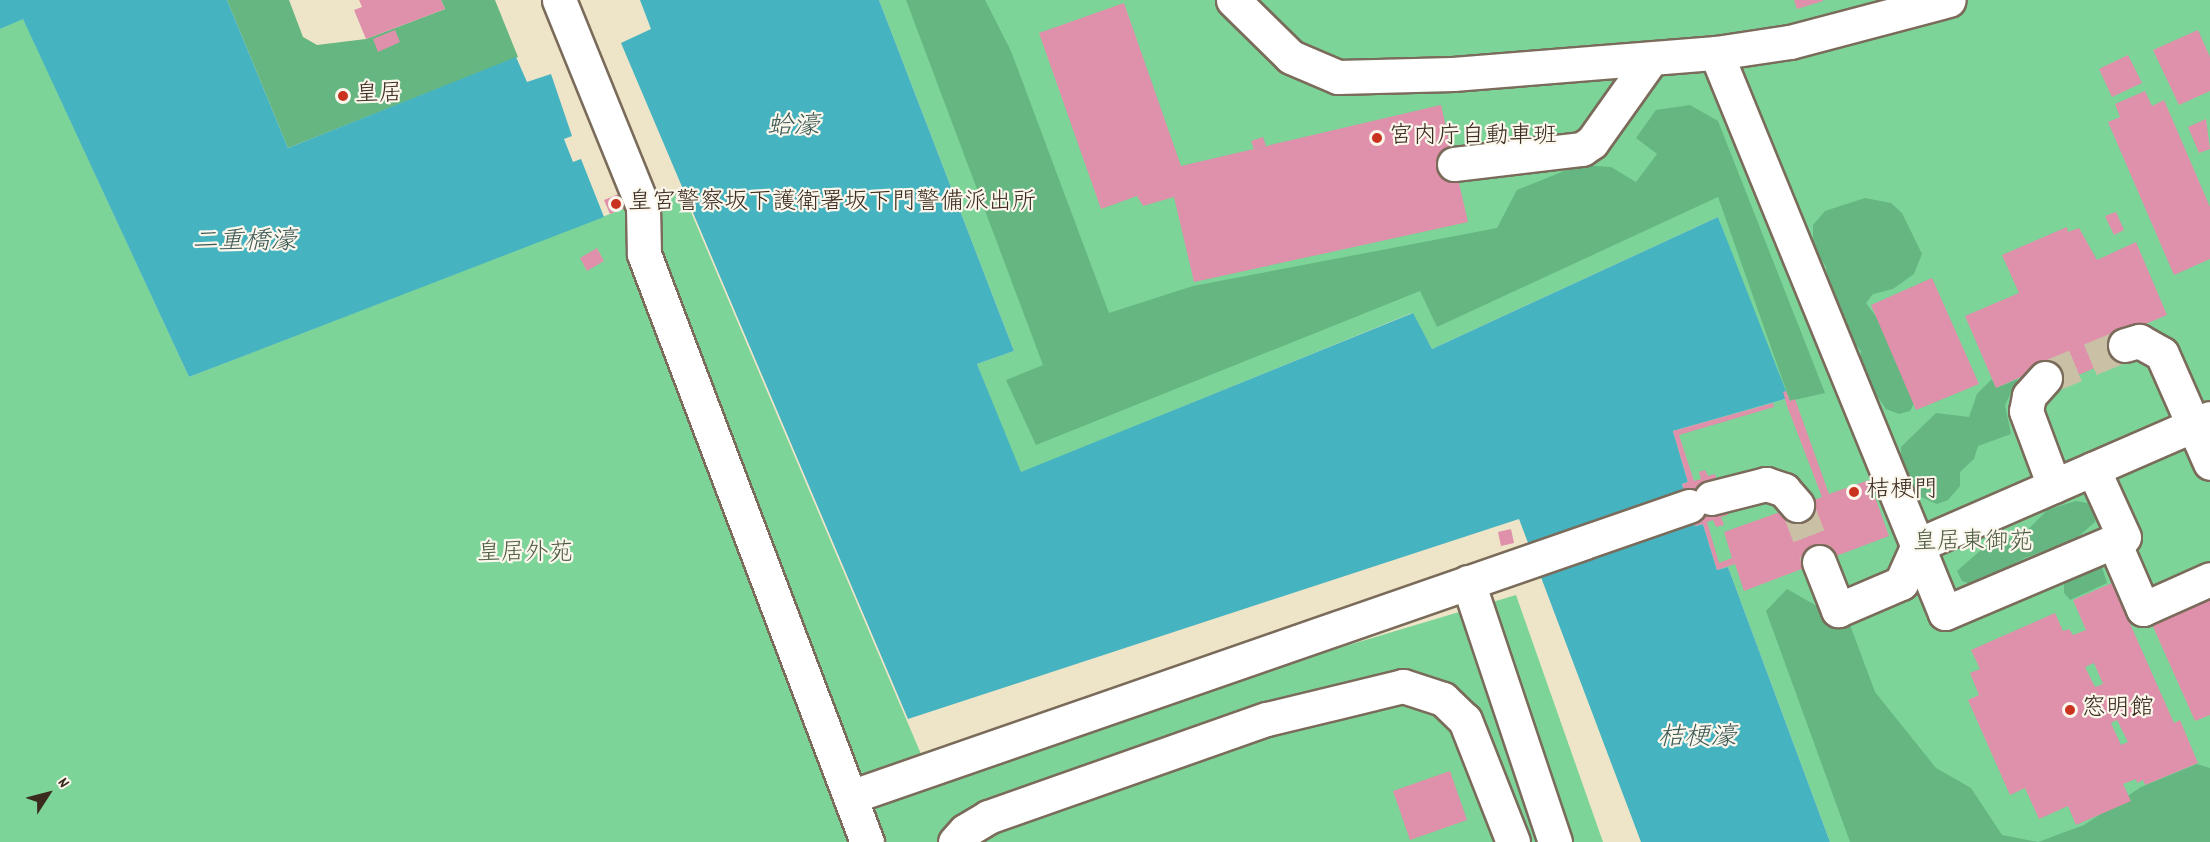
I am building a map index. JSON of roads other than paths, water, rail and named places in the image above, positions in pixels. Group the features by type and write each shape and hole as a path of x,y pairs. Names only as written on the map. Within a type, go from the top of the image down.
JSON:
{"street":[{"path":"560,0 637,189 643,217 644,254 867,842"},
{"path":"1233,0 1291,57 1338,77 1453,74 1716,54 1790,42 1949,0"},
{"path":"1716,54 1945,613 2124,537 2093,469"},
{"path":"1454,164 1571,153 1592,142 1651,59"},
{"path":"2126,345 2139,341 2162,354 2202,422 2210,463"},
{"path":"2045,378 2029,396 2026,411 2054,486"},
{"path":"1819,562 1838,610 1901,582 1918,545 2202,422"},
{"path":"850,797 1700,502 1766,484 1784,490 1797,505"},
{"path":"2114,542 2143,609 2210,579"},
{"path":"1468,582 1555,842"},
{"path":"955,842 965,831 988,817 1255,723 1403,686 1443,699 1465,720 1513,842"}],"water":[{"name":"二重橋濠","path":"0,0 227,0 288,148 516,57 527,82 551,74 572,136 564,139 573,162 581,159 604,217 189,377 23,19 0,29"},
{"name":"蛤濠","path":"640,0 879,0 1014,351 977,364 1021,472 1413,313 1432,349 1718,217 1786,391 1785,399 1673,431 1688,482 1682,484 1695,526 1703,524 1717,570 1728,567 1830,842 1641,842 1519,519 908,719 621,43 651,29"}],"tunnel":[{"path":"2045,378 2125,345"},
{"path":"1797,505 1819,562"}],"place":[{"name":"皇居","path":"343,96"},
{"name":"宮内庁自動車班","path":"1377,138"},
{"name":"皇宮警察坂下護衛署坂下門警備派出所","path":"616,204"},
{"name":"桔梗門","path":"1854,492"},
{"name":"窓明館","path":"2070,710"}],"park label":[{"name":"皇居東御苑","path":"1973,544"},
{"name":"皇居外苑","path":"525,555"}],"water label":[{"name":"桔梗濠","path":"1697,739"}]}
